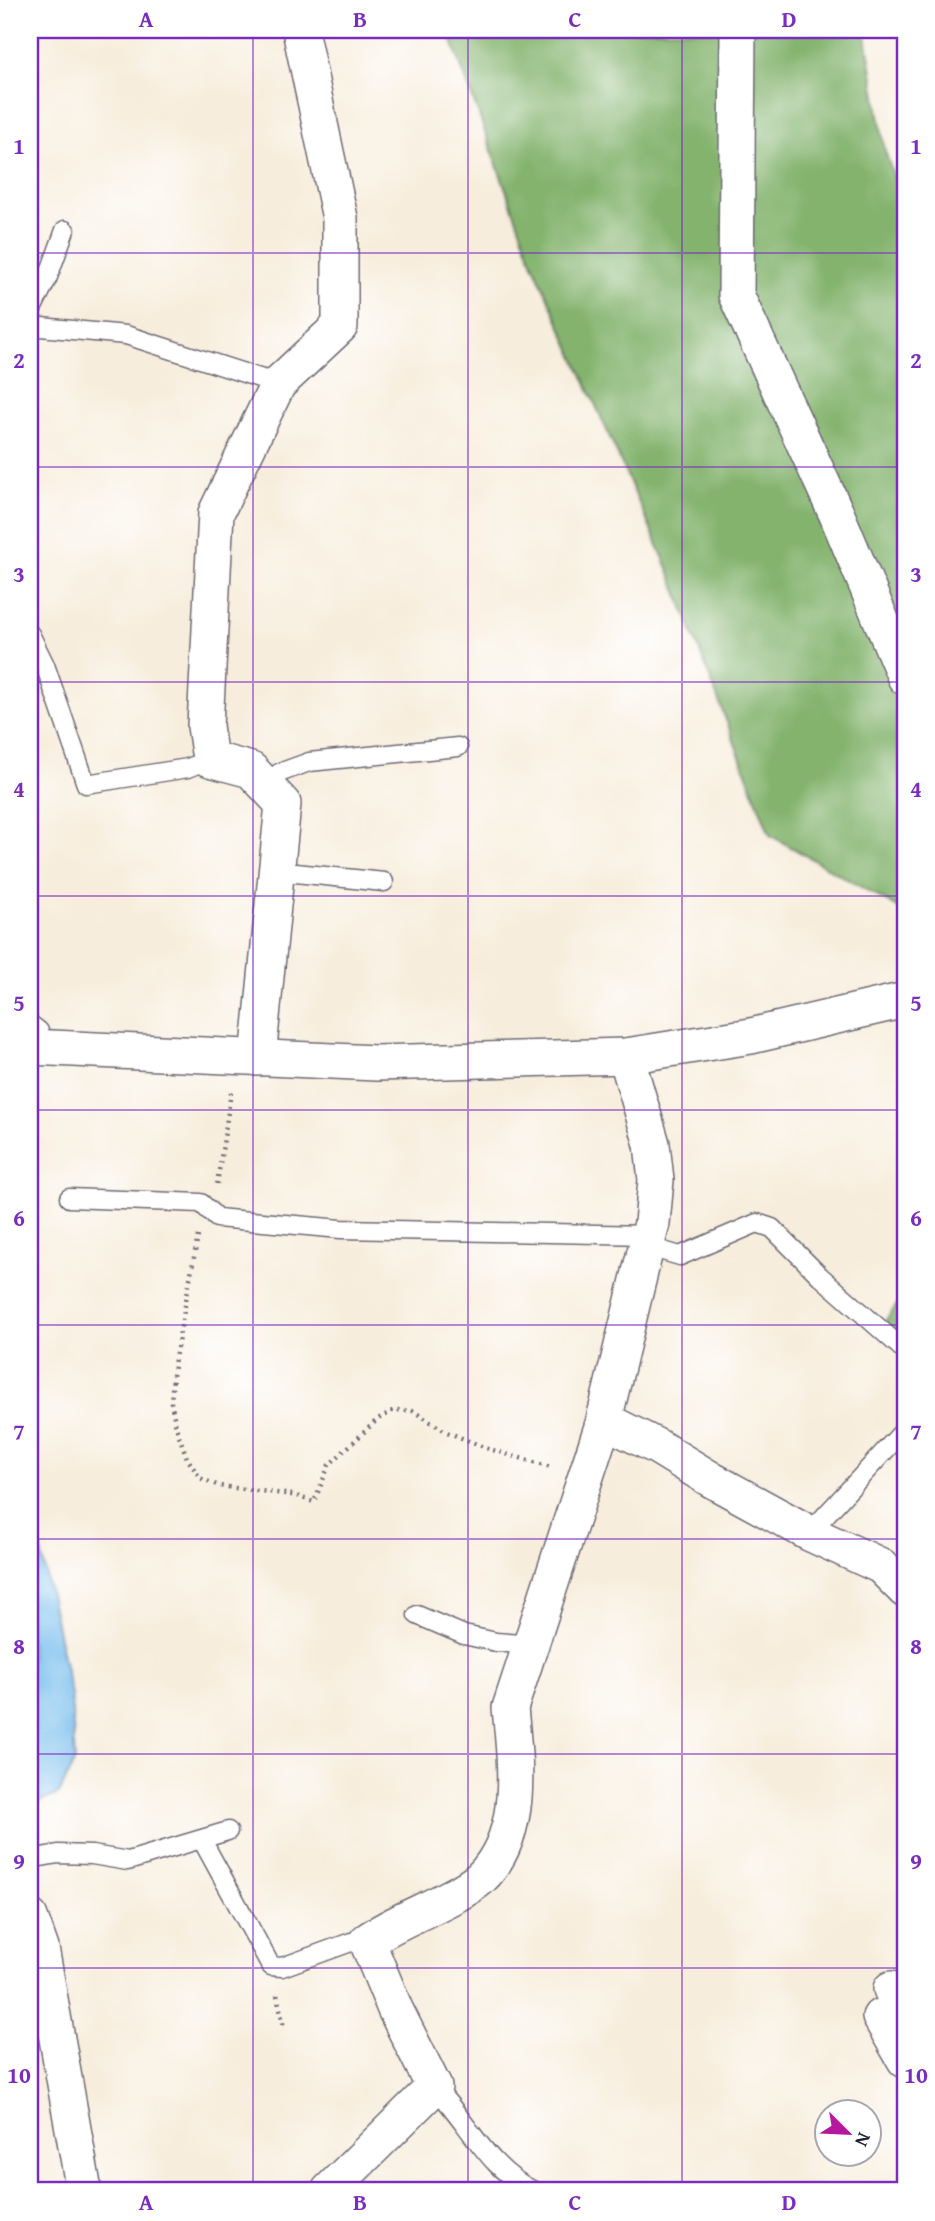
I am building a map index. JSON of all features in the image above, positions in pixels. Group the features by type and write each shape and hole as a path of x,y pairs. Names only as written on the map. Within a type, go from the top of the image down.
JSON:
{"street":[{"path":"247,1058 276,871 283,804 251,770 209,759 205,726 216,513 278,384 340,326 340,218 300,30"},
{"path":"738,30 736,295 837,516 905,677"},
{"path":"34,1040 247,1058 376,1063 626,1056 751,1036 905,1000"},
{"path":"329,2191 434,2087 395,2009 367,1941 389,1926 451,1897 487,1872 505,1843 512,1811 514,1752 510,1708 604,1420 647,1240 656,1180 652,1144 626,1056"},
{"path":"604,1420 658,1447 809,1533 881,1566 905,1590"},
{"path":"30,1917 41,1948 84,2191"},
{"path":"892,2008 905,2060"}],"lane":[{"path":"30,313 48,277 65,230"},
{"path":"30,326 126,335 278,384"},
{"path":"30,634 45,665 86,783 188,768 209,759"},
{"path":"266,786 279,773 309,762 458,747"},
{"path":"276,871 384,881"},
{"path":"69,1198 201,1203 217,1218 341,1229 647,1240 680,1256 757,1223 772,1228 820,1276 905,1351"},
{"path":"809,1533 905,1429"},
{"path":"417,1615 464,1635 496,1642 531,1645"},
{"path":"30,1859 58,1854 92,1855 128,1861 228,1831"},
{"path":"202,1840 271,1965 282,1967 351,1942 367,1941"},
{"path":"434,2087 450,2103 466,2129 496,2164 524,2187 534,2191"}],"path":[{"path":"247,1058 215,1203 201,1219 174,1364 172,1402 176,1427 187,1458 200,1478 219,1486 293,1495 314,1502 329,1465 378,1419 394,1410 413,1411 447,1432 486,1448 586,1477"}],"green space":[{"path":"448,30 865,30 885,151 905,210 905,912 770,835 668,568 533,264"},
{"path":"905,1294 905,1337 883,1324"}],"water":[{"path":"30,1499 71,1695 75,1760 59,1794 30,1806"}]}
